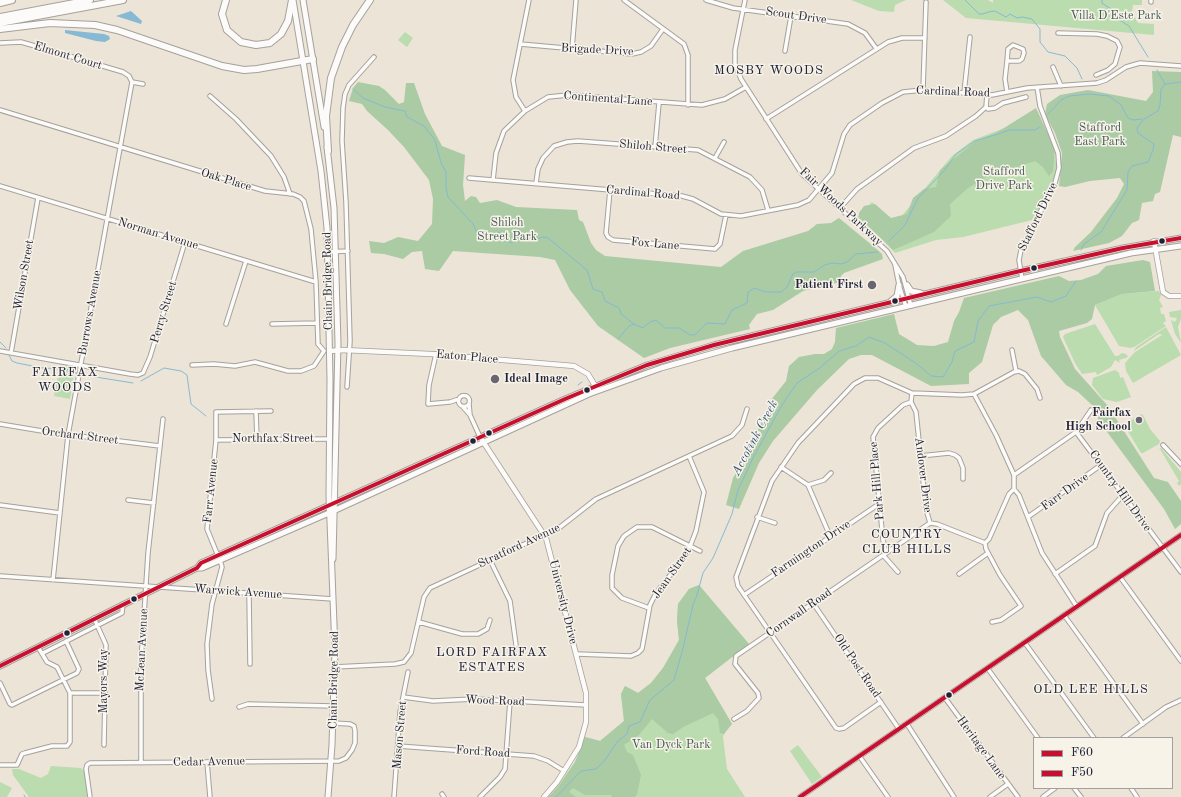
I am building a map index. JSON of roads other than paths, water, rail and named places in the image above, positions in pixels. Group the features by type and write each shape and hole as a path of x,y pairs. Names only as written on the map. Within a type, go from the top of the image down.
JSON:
{"highway":[{"path":"0,3 12,0"},
{"path":"58,6 80,0"},
{"path":"0,17 90,0"},
{"path":"0,23 123,0"},
{"path":"226,0 222,14 227,30 241,42 256,45 270,43 281,34 288,21 293,0"},
{"path":"328,151 326,116 332,78 345,42 353,26 370,0"},
{"path":"0,29 50,23 95,25 122,32 222,66 244,70 313,59"}],"main road":[{"name":"Chain Bridge Road","path":"293,0 324,190 327,252 327,351 332,504 334,667 333,722 328,797"},
{"name":"Chain Bridge Road","path":"303,0 328,151 334,199 338,387 332,504"},
{"path":"219,558 332,504 481,440 647,365 700,348 1020,271 1154,242 1181,238"},
{"path":"596,388 705,355 1022,279 1155,249 1181,246"},
{"path":"888,303 897,296 899,285"},
{"path":"907,285 914,293 932,293"},
{"path":"329,439 333,433 335,396 338,387"},
{"path":"0,666 197,568 201,564 332,512 481,440"}],"street":[{"path":"525,111 516,97 513,85 529,0"},
{"path":"572,49 576,0"},
{"path":"624,0 682,43 687,50 688,105"},
{"name":"Scout Drive","path":"706,0 720,5 743,9 851,25 865,33 876,48"},
{"name":"Fair Woods Parkway","path":"744,0 734,56 738,72 746,87 799,170 819,190 880,244 895,262 907,285 909,306"},
{"path":"923,90 926,2"},
{"path":"786,51 791,16"},
{"name":"Brigade Drive","path":"520,44 637,53 651,46 663,29"},
{"path":"1058,33 1108,36 1116,41 1120,47 1116,61 1108,70 1096,76"},
{"path":"964,93 970,37"},
{"path":"766,119 876,48 898,38 925,38"},
{"name":"Elmont Court","path":"0,42 20,42 123,72 129,76 132,82"},
{"path":"1006,92 1007,61 1008,49 1013,45 1022,49 1024,53 1022,59 1019,61 1007,61"},
{"name":"Chain Bridge Road","path":"346,387 349,350 348,251 342,141 344,97 351,82 374,57"},
{"path":"1116,61 1123,68"},
{"name":"Cardinal Road","path":"469,178 685,197 726,215 741,216 801,204 809,200 832,173 844,134 853,122 896,95 911,90 923,90 987,95 1037,87 1097,83 1106,80 1123,68 1140,63 1181,66"},
{"path":"1053,67 1060,86"},
{"path":"132,82 143,84"},
{"name":"Burrows Avenue","path":"53,580 68,435 132,82"},
{"name":"Continental Lane","path":"493,180 496,153 500,139 509,125 525,111 544,99 561,95 702,105 720,101 746,87"},
{"name":"Stafford Drive","path":"1022,279 1019,260 1021,250 1055,183 1059,168 1058,154 1040,106 1037,87"},
{"path":"840,208 857,189 914,148 946,136 986,107 987,95"},
{"path":"210,96 236,119 271,156 284,177 290,194"},
{"path":"986,107 988,109 995,108 1003,103 1026,97"},
{"path":"655,147 659,103"},
{"name":"Oak Place","path":"0,110 120,148 265,191 298,195 302,199 307,210 313,243 318,344 327,351"},
{"name":"Shiloh Street","path":"536,183 538,169 543,158 552,148 563,142 578,141 698,150 743,172 754,180 764,196 768,210"},
{"path":"715,158 724,142"},
{"name":"Norman Avenue","path":"0,186 316,282"},
{"name":"Fox Lane","path":"610,190 606,233 608,237 613,240 714,249 720,244 726,215"},
{"name":"Wilson Street","path":"11,353 38,198"},
{"name":"Perry Street","path":"81,365 135,375 143,373 146,368 185,242"},
{"path":"1154,242 1163,292 1172,297 1181,296"},
{"path":"327,252 348,251"},
{"path":"226,324 246,261"},
{"name":"Fair Woods Parkway","path":"895,262 903,299 909,306"},
{"path":"272,324 318,323"},
{"name":"Eaton Place","path":"327,351 349,350 436,354 574,366 585,371 596,388"},
{"path":"1012,350 1016,371"},
{"path":"0,351 81,365"},
{"path":"192,364 235,366 255,362 288,371 301,371 314,366 327,351"},
{"path":"436,354 426,404 450,402 463,396 469,399 469,404 462,406 450,402"},
{"path":"839,730 835,727 744,595 738,586 736,577 768,489 781,467 798,443 858,381 865,378 876,378 912,394 974,394 1016,371 1025,374 1037,389 1040,398"},
{"name":"Andover Drive","path":"912,394 911,402 916,412 926,509 930,523 937,524 985,543"},
{"path":"974,394 996,435 1014,475 1014,489 1019,495 1042,553 1077,607"},
{"path":"459,399 462,406"},
{"name":"Park Hill Place","path":"884,554 873,446 874,434 903,405 911,402"},
{"name":"University Drive","path":"469,404 470,415"},
{"name":"University Drive","path":"462,406 470,415 481,440 545,534 584,684 586,722 582,739 575,755 544,797"},
{"name":"Stratford Avenue","path":"334,667 389,665 404,662 411,653 424,596 430,588 566,524 596,499 735,433 742,425 747,409"},
{"path":"1014,475 1076,432 1091,410"},
{"path":"257,440 256,411 271,411"},
{"name":"Farr Avenue","path":"212,699 208,670 207,644 215,591 222,567 207,529 216,440 216,412 256,411"},
{"name":"McLean Avenue","path":"141,763 140,675 145,593 163,419"},
{"name":"Orchard Street","path":"0,424 68,435 160,446"},
{"name":"Country Hill Drive","path":"1076,432 1181,572"},
{"name":"Northfax Street","path":"216,440 329,439"},
{"path":"1163,445 1181,464"},
{"path":"920,456 949,453 955,455 959,458 963,468 963,479"},
{"name":"Jean Street","path":"576,654 627,656 638,653 645,642 649,608 656,593 691,547 704,496 703,487 689,456"},
{"name":"Farr Drive","path":"1028,517 1101,465"},
{"path":"781,467 808,485 830,536"},
{"path":"808,485 824,480 831,473"},
{"path":"1014,489 1009,494 989,539 985,543 1000,575 1021,606"},
{"path":"1055,574 1095,546 1107,513 1123,495"},
{"path":"128,500 154,503"},
{"name":"Farmington Drive","path":"744,595 879,504"},
{"path":"0,505 60,513"},
{"path":"757,517 775,523"},
{"name":"Cornwall Road","path":"734,719 747,711 759,698 758,693 736,664 735,659 813,603 930,523"},
{"path":"649,608 622,598 612,588 612,576 622,538 633,529 648,526 656,528 700,552"},
{"path":"800,797 1181,535"},
{"path":"959,574 988,552"},
{"path":"884,554 898,572"},
{"path":"490,560 510,602 516,645"},
{"name":"Warwick Avenue","path":"0,576 333,599"},
{"path":"1120,577 1181,660"},
{"path":"249,593 250,664"},
{"name":"Old Post Road","path":"813,603 882,702 899,730"},
{"path":"43,653 122,613 123,604"},
{"path":"992,622 1001,620 1021,606 1027,607"},
{"path":"1064,616 1143,724"},
{"name":"Mayors Way","path":"94,618 106,645 104,745"},
{"path":"419,622 462,634 478,634 487,629 490,620"},
{"path":"0,683 10,704 12,705 77,673 79,668 66,641"},
{"path":"1025,643 1093,737"},
{"path":"0,766 18,764 22,754 25,753 52,746 69,745 70,694 57,667 47,662 43,653 38,647"},
{"path":"988,669 1037,737"},
{"name":"Mason Street","path":"394,797 403,697 408,672"},
{"path":"70,694 104,692"},
{"name":"Wood Road","path":"403,697 433,701 474,700 586,705"},
{"name":"Heritage Lane","path":"945,698 1018,797"},
{"path":"1124,737 1166,707 1181,700"},
{"path":"480,797 502,774 506,764 510,701"},
{"path":"839,730 882,702"},
{"path":"239,707 248,704 333,706"},
{"name":"Cedar Avenue","path":"90,797 87,765 90,763 339,761 346,758 354,746 356,732 352,725 333,722"},
{"path":"907,724 954,797"},
{"path":"838,734 839,730"},
{"name":"Ford Road","path":"398,746 507,753 540,757 564,771"},
{"path":"860,757 888,797"},
{"path":"207,762 210,797"},
{"path":"990,797 1008,784"},
{"path":"1043,797 1054,789"},
{"path":"1075,789 1081,797"}],"water":[{"path":"131,11 142,21 141,24 116,16"},
{"path":"65,30 104,34 109,36 110,39 105,42 96,41 65,33"}],"waterway":[{"path":"965,0 979,14 995,11 1006,17 1010,14 1017,18 1022,17 1032,19 1040,29 1040,42 1048,52 1065,56 1077,68 1082,79"},
{"path":"1102,0 1102,3 1111,9 1116,18 1129,26 1148,57"},
{"path":"1157,70 1165,84"},
{"name":"Accotink Creek","path":"1081,250 1084,244 1101,232 1127,190 1128,172 1132,166 1148,162 1154,144 1138,133 1137,128 1144,119 1158,111 1161,89 1165,84 1181,82"},
{"path":"353,89 363,98 385,107 405,111 407,117 424,126 435,140 441,163 446,172 446,188 448,197 473,224 476,231 486,236 501,232 507,241 512,243 520,235 533,241 542,237 548,238 587,270 593,289 602,292 605,301 619,308 621,314 634,324"},
{"path":"1048,114 1061,100 1069,96 1089,94 1109,96 1121,105 1128,118 1133,120 1142,119"},
{"path":"889,241 905,225 918,198 944,171 956,154 975,141 1010,130 1035,130 1040,127"},
{"path":"618,339 629,326 634,324 643,328 650,322 656,320 665,328 679,328 690,335 695,335 707,323 725,324 732,310 747,303 748,292 754,288 766,292 781,292 787,287 793,274 796,272 814,272 825,265 847,262 856,254 878,252"},
{"name":"Accotink Creek","path":"556,797 581,771 596,769 605,760 617,742 627,734 629,726 640,722 650,700 674,680 693,605 703,573 713,558 732,514 738,490 753,458 782,405 797,383 821,367 839,351 856,346 869,337 885,343 917,364 931,376 943,377 952,362 955,351 974,342 978,321 989,306 1037,297 1051,302 1066,296 1076,281"},
{"path":"0,342 6,348"},
{"path":"9,355 12,361 17,363 43,368 66,369 76,373"},
{"path":"141,381 164,368 181,371 187,375 191,404 206,416"},
{"path":"83,375 133,383"},
{"path":"578,385 582,382"}],"place":[{"name":"Patient First","path":"872,285"},
{"name":"Ideal Image","path":"495,379"},
{"name":"Fairfax High School","path":"1139,420"}],"district":[{"name":"MOSBY WOODS","path":"769,71"},
{"name":"FAIRFAX WOODS","path":"65,380"},
{"name":"COUNTRY CLUB HILLS","path":"907,542"},
{"name":"LORD FAIRFAX ESTATES","path":"492,660"},
{"name":"OLD LEE HILLS","path":"1091,690"}],"park label":[{"name":"Villa D'Este Park","path":"1116,16"},
{"name":"Stafford East Park","path":"1100,135"},
{"name":"Stafford Drive Park","path":"1004,179"},
{"name":"Shiloh Street Park","path":"507,230"},
{"name":"Van Dyck Park","path":"671,745"}]}
